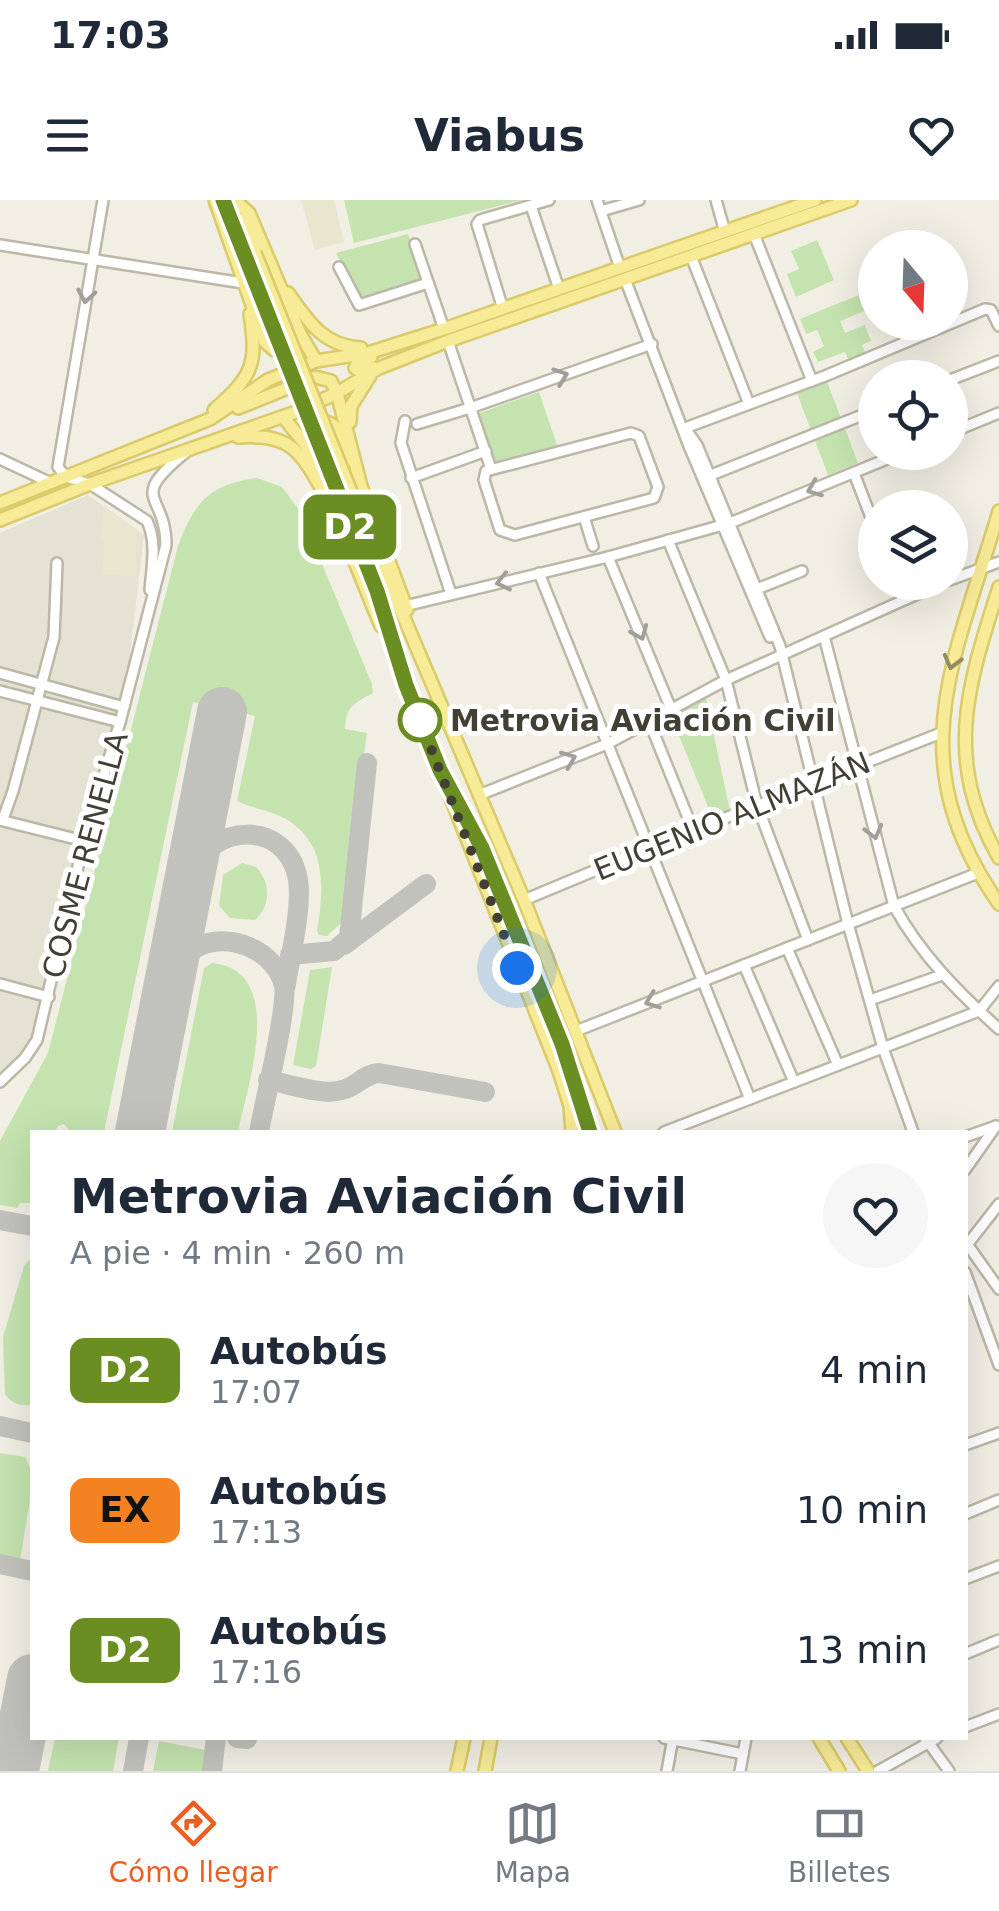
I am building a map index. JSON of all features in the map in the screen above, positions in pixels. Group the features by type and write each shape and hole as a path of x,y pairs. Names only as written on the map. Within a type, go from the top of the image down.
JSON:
{"main road":[{"path":"219,200 249,255 524,900 611,1130"},
{"path":"219,200 245,287 269,346 280,351 291,348 298,329"},
{"path":"274,273 311,325 327,339 341,346 361,348 446,335 623,274 816,200"},
{"path":"0,520 90,484 284,417 503,309 559,290 691,256 852,200"},
{"path":"239,202 249,255 377,591 400,670"},
{"path":"239,202 249,213 298,329 316,361"},
{"path":"204,422 238,388 254,362 245,287"},
{"path":"204,422 268,380 316,361 368,353 405,342"},
{"path":"376,370 355,368 358,362 405,342"},
{"path":"352,446 351,406 376,370"},
{"path":"0,503 315,377 331,381 362,486 423,661"},
{"path":"284,417 307,447"},
{"path":"362,486 333,425 312,425 306,435 307,447 530,998 570,1106 573,1130"},
{"path":"214,440 258,436 286,444 300,454 326,497"},
{"path":"999,511 948,676 941,734 948,798 960,838 999,904"},
{"path":"999,528 999,547"},
{"path":"978,575 992,584 976,635 978,655"},
{"path":"999,587 965,711 964,742 973,797 999,858"},
{"path":"440,770 482,848 562,1044 589,1130"},
{"path":"527,959 530,998"},
{"path":"457,1771 464,1740"},
{"path":"485,1771 491,1740"},
{"path":"821,1740 839,1771"},
{"path":"849,1740 868,1771"}],"street":[{"path":"90,484 66,477 58,462 103,200"},
{"path":"503,309 477,224 550,200"},
{"path":"639,200 599,205 685,428 780,646 848,924 883,1048 912,1130"},
{"path":"716,200 725,232"},
{"path":"771,200 774,214"},
{"path":"532,206 559,290"},
{"path":"754,234 812,380"},
{"path":"415,244 492,469"},
{"path":"0,245 245,287"},
{"path":"691,256 750,404"},
{"path":"340,267 360,306 428,284"},
{"path":"685,428 986,309 991,310 999,326"},
{"path":"418,424 652,344"},
{"path":"968,373 999,361"},
{"path":"968,426 999,413"},
{"path":"711,476 858,417"},
{"path":"404,420 400,438 410,478 450,594"},
{"path":"685,428 698,445 775,650 781,656"},
{"path":"631,432 640,436 658,487 654,498 515,535 500,530 484,480 486,471 492,469 631,432"},
{"name":"COSME RENELLA","path":"0,1082 33,1048 49,996 84,841 148,616 166,542 154,504 154,484 166,468 190,450"},
{"path":"410,478 486,452"},
{"path":"0,459 51,483"},
{"path":"405,606 726,524 861,470"},
{"path":"854,473 860,490"},
{"name":"COSME RENELLA","path":"90,484 149,524 153,550 148,616"},
{"path":"584,517 593,546"},
{"path":"668,540 726,680 758,805 808,940"},
{"path":"608,557 672,709"},
{"path":"968,577 999,562"},
{"path":"57,564 54,637 1,820 84,841"},
{"path":"756,589 802,570"},
{"path":"539,574 750,1099"},
{"path":"479,795 607,744 726,680 904,600"},
{"path":"824,636 894,906 942,975 999,1030"},
{"path":"0,673 124,707"},
{"path":"0,691 120,722"},
{"path":"649,721 693,830"},
{"name":"EUGENIO ALMAZÁN","path":"524,900 649,847 941,734"},
{"path":"576,1031 978,873"},
{"path":"788,948 838,1065"},
{"path":"744,965 794,1082"},
{"path":"870,1000 942,975"},
{"path":"0,984 49,996"},
{"path":"669,1130 979,1011 999,986"},
{"path":"968,1136 998,1125"},
{"path":"968,1166 998,1125"},
{"path":"968,1241 999,1204"},
{"path":"968,1246 998,1286"},
{"path":"968,1280 999,1366"},
{"path":"968,1445 999,1433"},
{"path":"968,1513 999,1500"},
{"path":"968,1579 999,1566"},
{"path":"968,1653 999,1640"},
{"path":"968,1726 999,1714"},
{"path":"667,1771 673,1740"},
{"path":"682,1740 743,1754"},
{"path":"740,1771 746,1740"},
{"path":"878,1771 928,1740"},
{"path":"931,1740 949,1771"}],"shaded area":[{"path":"301,200 334,200 344,242 315,250"},
{"path":"88,495 144,535 124,707 40,1042 17,1073 0,1087 0,533"},
{"path":"104,506 136,529 136,577 102,574"}],"green space":[{"path":"344,200 522,200 354,243"},
{"path":"408,234 425,284 363,304 336,253"},
{"path":"817,240 834,280 796,297 787,274 799,269 791,251"},
{"path":"858,295 858,314 840,321 845,333 858,328 858,340 871,341 862,345 865,353 848,359 845,352 818,362 813,352 824,346 817,330 806,334 800,319"},
{"path":"825,376 858,463 828,475 795,388"},
{"path":"539,392 558,448 494,464 477,414"},
{"path":"257,478 282,487 300,511 372,684 373,693 352,706 345,722 345,729 367,733 341,923 327,936 317,931 321,883 315,852 308,839 282,817 237,801 255,716 193,702 104,1130 69,1130 64,1124 56,1130 30,1130 30,1203 20,1203 17,1208 0,1205 0,1141 48,1053 178,546 190,518 205,498 240,481"},
{"path":"706,698 730,811 713,819 671,716"},
{"path":"242,863 256,867 266,887 264,908 255,920 230,918 219,906 223,875"},
{"path":"212,963 235,970 249,986 256,1008 254,1061 238,1130 172,1130 204,968"},
{"path":"332,967 316,1066 311,1069 293,1065 310,970"},
{"path":"30,1259 30,1405 13,1402 5,1394 3,1337 24,1266"},
{"path":"0,1453 25,1457 30,1468 30,1499 20,1561 0,1557"},
{"path":"55,1740 119,1740 113,1771 48,1771"},
{"path":"159,1741 211,1751 207,1771 153,1771"}],"taxiway":[{"path":"290,955 334,951 349,938 367,763"},
{"path":"191,873 201,856 230,837 263,837 278,844 290,857 297,875 299,900 286,985"},
{"path":"344,945 426,884"},
{"path":"169,985 179,964 191,952 222,941 261,953 279,973 284,998 259,1130"},
{"path":"268,1080 315,1091 334,1091 379,1073 485,1092"},
{"path":"0,1220 30,1226"},
{"path":"0,1426 30,1433"},
{"path":"0,1564 30,1571"},
{"path":"133,1771 139,1740"},
{"path":"212,1771 216,1740"}],"runway":[{"path":"140,1130 222,712"},
{"path":"14,1771 30,1689"}],"bus line":[{"name":"D2","path":"223,200 377,591 406,685 440,770 482,848 562,1044 589,1130"}],"place":[{"name":"Metrovia Aviación Civil","path":"420,720"}],"route":[{"path":"420,720 416,710 517,968"}]}
